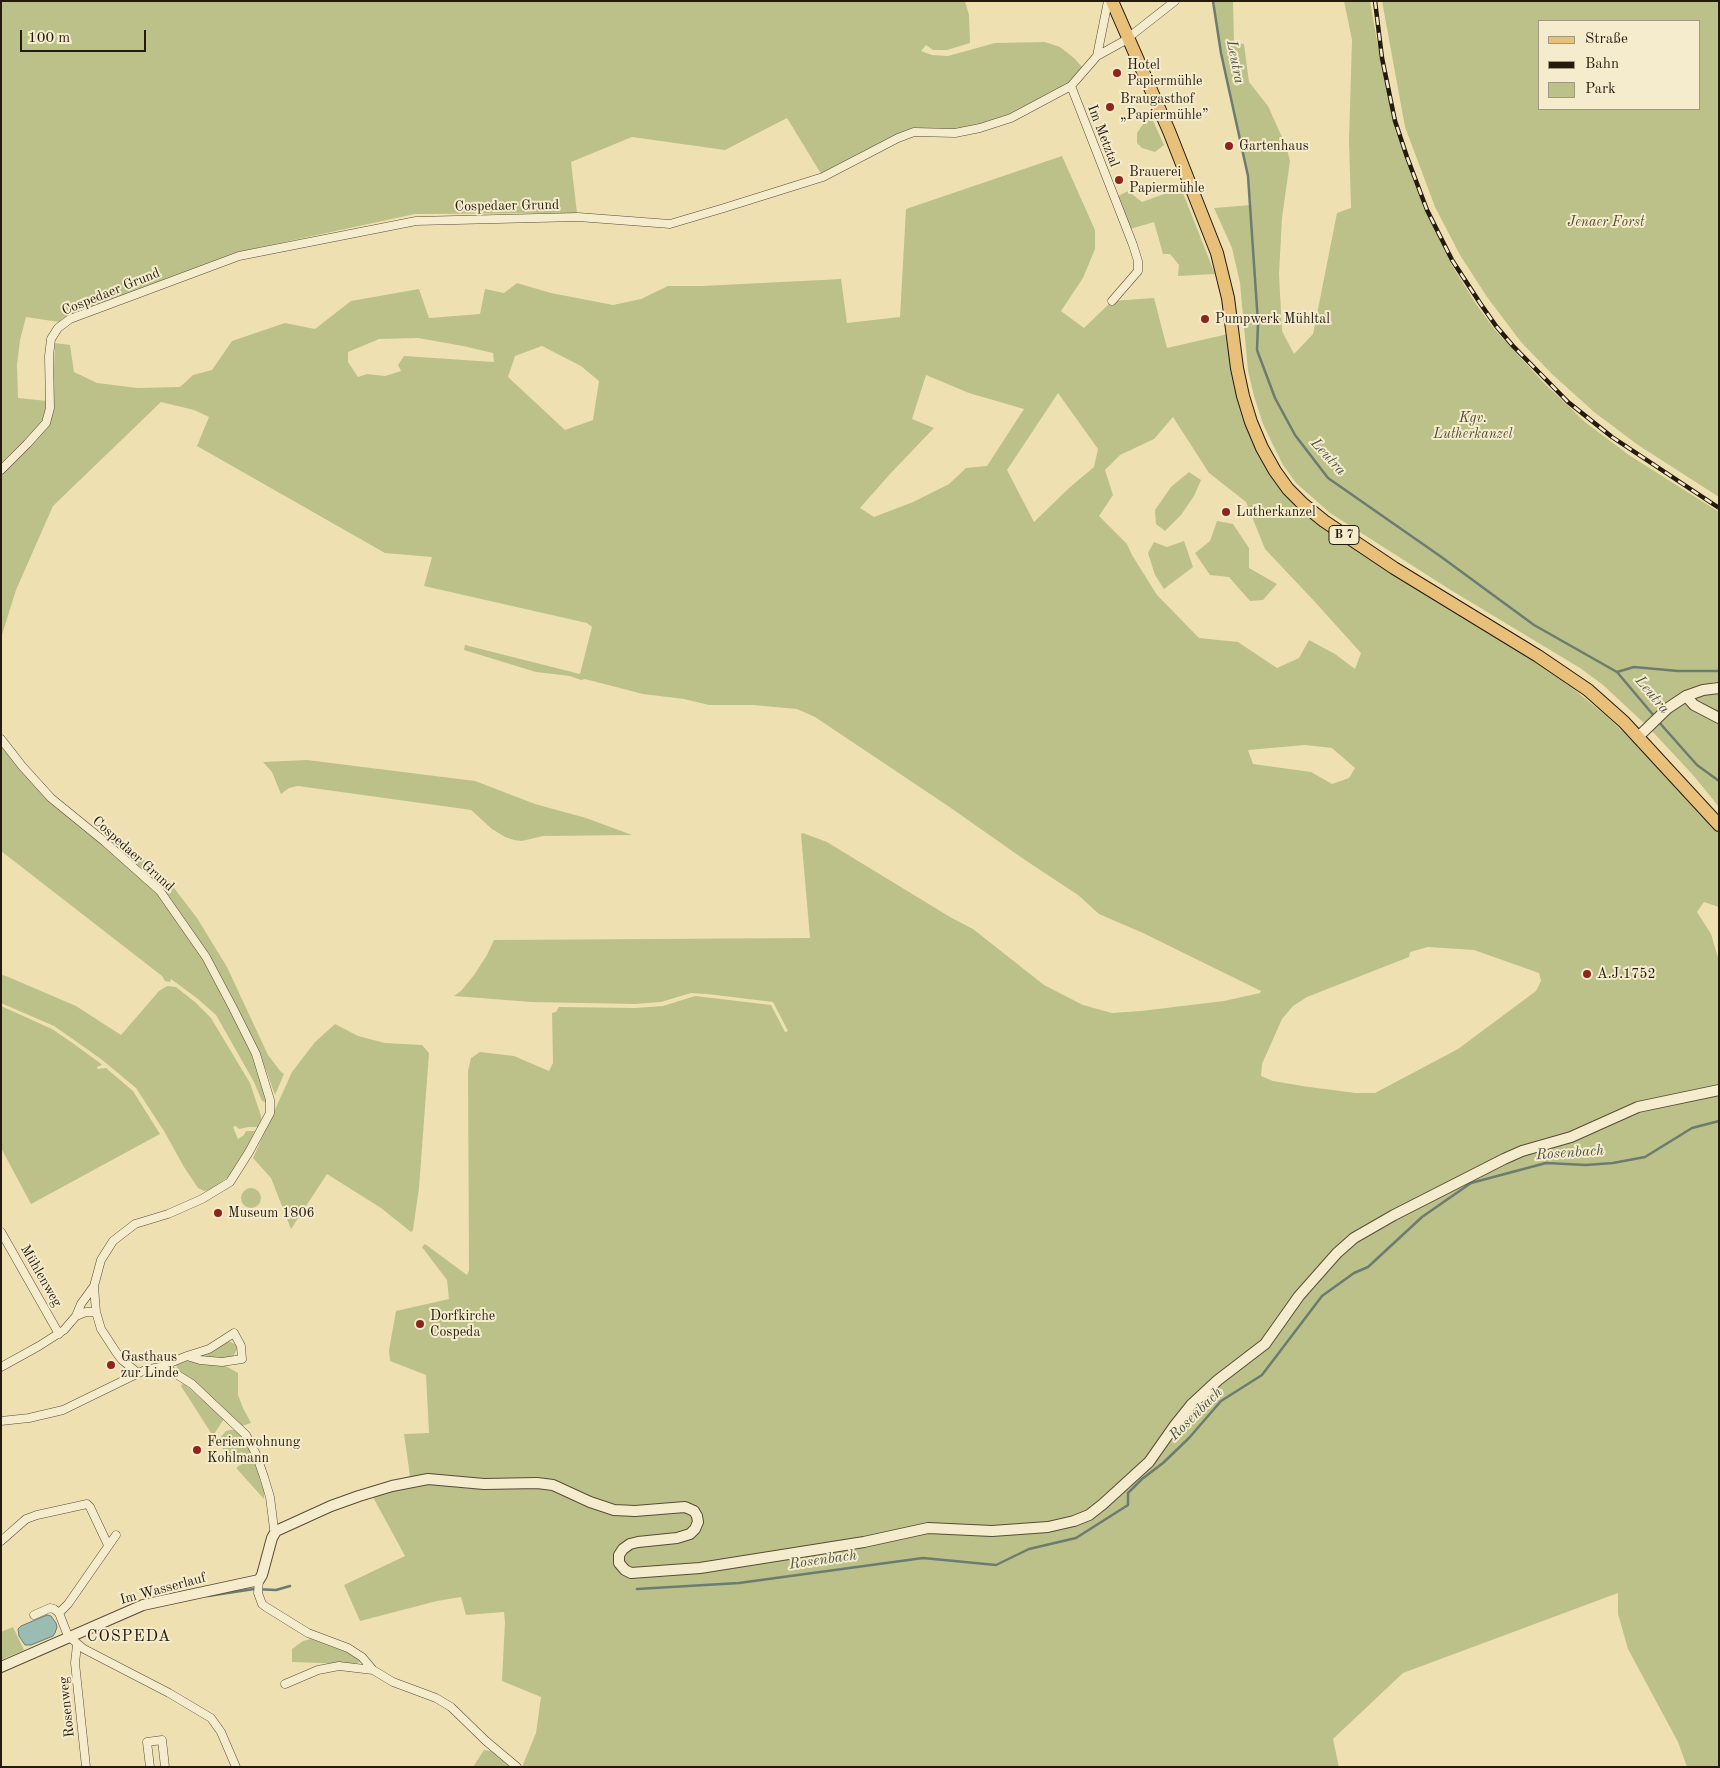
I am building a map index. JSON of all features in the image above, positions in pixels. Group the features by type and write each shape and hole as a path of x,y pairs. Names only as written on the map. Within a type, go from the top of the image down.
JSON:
{"main road":[{"path":"1112,1 1129,37"},
{"name":"B 7","path":"1129,37 1217,252 1228,298 1243,396 1258,440 1275,471 1288,489 1324,522 1568,676 1608,707 1719,825"}],"street":[{"path":"1097,56 1108,1"},
{"name":"Cospedaer Grund","path":"1,470 40,431 48,418 50,408 50,346 54,333 64,322 70,319 239,256 416,220 578,217 670,224 823,177 898,138 914,132 955,133 980,128 1012,118 1070,86 1097,56 1129,37 1175,1"},
{"name":"Im Metztal","path":"1070,86 1134,245 1138,261 1138,271 1112,301"},
{"path":"1638,737 1668,708 1686,696 1703,690 1719,688"},
{"path":"1686,696 1694,705 1719,718"},
{"name":"Cospedaer Grund","path":"1,739 27,772 52,798 160,891 206,957 252,1046 270,1100 270,1113 249,1152 227,1184 202,1199 168,1214 144,1221 126,1230 104,1254 94,1286"},
{"path":"516,1767 451,1707 436,1698 393,1682 373,1670 362,1657 348,1648 308,1634 266,1608 262,1604 259,1586 272,1538 276,1531 372,1492 428,1479 484,1484 537,1482 553,1485 590,1502 614,1510 635,1511 684,1507 694,1511 698,1522 696,1529 690,1534 678,1538 638,1542 630,1544 623,1549 619,1555 619,1563 625,1570 631,1573 673,1571 719,1565 864,1542 928,1528 992,1531 1048,1527 1074,1521 1089,1515 1103,1504 1149,1462 1191,1405 1218,1380 1265,1344 1299,1296 1337,1253 1354,1238 1504,1158 1572,1137 1638,1107 1719,1090"},
{"name":"Mühlenweg","path":"1,1232 59,1334"},
{"path":"94,1286 96,1312 101,1329 122,1360 138,1373"},
{"path":"1,1367 59,1334 76,1316 81,1304 94,1286"},
{"path":"76,1316 86,1312 96,1312"},
{"path":"1,1421 29,1418 63,1410 138,1373 160,1367 187,1356 208,1349 234,1333 241,1346 242,1359 222,1362 200,1360 187,1356"},
{"path":"160,1367 175,1373 192,1384 246,1434 256,1454 270,1497 276,1531"},
{"path":"1,1541 26,1520 37,1515 87,1504 108,1545"},
{"path":"60,1613 116,1535"},
{"name":"Im Wasserlauf","path":"1,1667 68,1636 143,1605 259,1586"},
{"path":"34,1615 50,1608 54,1609 60,1613 68,1636 77,1645 189,1704 211,1718 221,1732 236,1767"},
{"name":"Rosenweg","path":"77,1645 74,1663 86,1767"},
{"path":"285,1684 318,1670 339,1666 373,1670"},
{"path":"150,1767 147,1742 162,1740 165,1767"}],"green space":[{"path":"1,1 965,1 969,15 970,43 947,50 933,50 926,45 921,51 932,55 948,56 995,43 1045,42 1060,47 1083,68 1071,86 980,128 914,132 823,177 787,118 725,150 632,137 571,162 577,213 415,214 238,252 71,314 59,322 26,317 20,340 17,365 18,398 47,401 44,421 1,466"},
{"name":"Kgv. Lutherkanzel","path":"1214,1 1233,1 1234,43 1244,44 1249,82 1268,106 1286,146 1290,161 1282,218 1279,274 1282,331 1294,354 1313,334 1337,213 1351,208 1349,141 1352,40 1344,1 1370,1 1395,130 1425,211 1450,262 1476,304 1495,330 1544,383 1585,422 1629,455 1719,512 1719,683 1714,682 1684,692 1665,704 1645,724 1603,685 1580,668 1449,589 1330,513 1296,483 1283,465 1273,445 1263,424 1254,396 1248,371 1240,283 1232,248 1214,208 1251,205 1248,174 1221,53"},
{"name":"Jenaer Forst","path":"1382,1 1719,1 1719,497 1638,445 1594,412 1552,374 1521,342 1487,297 1460,255 1435,207 1405,127"},
{"path":"1149,115 1164,145 1155,152 1142,148 1137,143 1137,133"},
{"path":"1062,156 1095,230 1095,249 1083,278 1061,311 1084,328 1112,301 1154,298 1167,348 1228,334 1235,374 1286,491 1571,687 1634,742 1686,795 1719,834 1719,907 1704,902 1697,912 1711,934 1719,961 1719,1767 1687,1767 1678,1742 1628,1649 1618,1614 1618,1593 1403,1673 1333,1739 1339,1767 522,1767 536,1733 541,1697 502,1681 504,1612 466,1615 461,1597 437,1601 360,1621 344,1585 405,1556 368,1488 410,1476 404,1434 429,1433 426,1375 390,1361 389,1350 396,1311 449,1299 447,1280 422,1247 425,1244 467,1275 469,1270 468,1071 471,1058 480,1052 514,1056 549,1071 553,1063 552,1013 556,1012 559,1007 635,1008 663,1006 695,996 771,1005 785,1032 788,1031 773,1002 707,994 691,993 661,1002 635,1004 532,1002 454,996 461,991 474,975 494,940 810,938 801,834 803,833 827,842 973,929 1044,985 1083,1005 1112,1013 1141,1011 1224,1001 1260,993 1261,991 1143,933 1099,914 1078,895 948,806 815,717 797,709 753,705 709,705 684,699 643,694 585,679 581,680 570,676 536,672 464,650 465,645 580,674 592,627 587,623 424,586 432,557 385,553 197,446 209,417 194,410 161,402 53,506 16,590 1,638 1,474 43,432 52,418 55,343 70,345 74,372 97,383 137,388 180,387 193,375 212,370 232,341 285,323 315,329 351,301 419,289 429,318 480,314 485,289 504,293 517,283 551,293 613,305 641,299 668,286 841,279 847,323 900,317 906,209","holes":["418,338 463,346 493,353 494,362 404,356 398,365 401,371 385,376 367,374 358,377 348,362 348,352 379,339","542,346 581,366 599,381 593,420 565,430 508,377 515,356","926,375 969,393 1024,409 987,466 966,468 949,484 913,502 874,517 860,508 934,428 912,419","1058,393 1098,449 1094,467 1034,522 1007,470","1173,417 1209,473 1246,502 1265,549 1361,653 1355,669 1335,654 1309,640 1299,658 1277,668 1238,642 1199,638 1157,595 1127,544 1099,516 1113,495 1105,470 1120,455 1154,439","1305,745 1332,748 1355,768 1349,778 1332,784 1311,772 1253,764 1248,750","1428,947 1474,950 1539,973 1541,981 1536,991 1458,1049 1375,1093 1356,1093 1309,1087 1273,1081 1261,1076 1262,1064 1282,1019 1293,1006 1307,997 1409,957 1410,952"]},
{"path":"1181,188 1215,274 1178,276 1179,265 1170,254 1163,254 1154,222 1130,229 1116,197 1128,191 1142,202"},
{"path":"1189,472 1201,480 1194,496 1181,515 1165,531 1156,524 1155,510 1171,487"},
{"path":"1217,521 1233,524 1249,548 1249,568 1277,584 1263,600 1250,601 1229,577 1210,575 1195,553 1210,541"},
{"path":"1184,541 1193,567 1164,589 1155,575 1148,553 1154,542 1167,547"},
{"path":"1719,691 1719,716 1703,708 1694,698 1696,696"},
{"path":"1682,704 1689,704 1719,720 1719,807 1693,775 1652,731 1660,721"},
{"path":"1,743 20,767 157,893 203,958 230,1008 261,1071 268,1101 262,1101 254,1082 216,1015 171,979 170,982 165,981 162,976 1,851"},
{"path":"307,760 475,781 535,804 586,818 632,835 543,836 522,841 505,837 492,829 471,810 298,786 289,788 281,794 272,772 263,762"},
{"path":"116,837 168,880 197,918 227,967 268,1055 284,1074 275,1095 266,1070 236,1005 162,890 107,840"},
{"path":"1,975 76,1006 121,1035 159,991 167,986 176,987 195,1002 211,1018 250,1083 261,1116 258,1127 239,1129 236,1126 233,1127 238,1139 246,1131 255,1131 237,1166 228,1177 210,1190 204,1191 198,1188 136,1088 101,1059 54,1026 1,1003"},
{"path":"1,1006 52,1029 100,1063 102,1065 97,1067 98,1069 106,1068 133,1091 160,1134 31,1204 1,1148"},
{"path":"335,1024 358,1036 385,1043 422,1045 429,1053 419,1188 413,1230 411,1232 381,1208 327,1174 291,1229 271,1178 253,1158 292,1072 315,1042"},
{"path":"251,1188 258,1191 261,1198 258,1205 251,1208 244,1205 241,1198 244,1191"},
{"path":"229,1341 236,1345 237,1349 233,1357 204,1359 197,1356"},
{"path":"179,1361 224,1365 238,1373 238,1395 251,1423 242,1426 178,1370 176,1365"},
{"path":"183,1383 224,1419 214,1434 211,1433 181,1386"},
{"path":"235,1430 242,1436 250,1451 264,1491 264,1499 237,1469 237,1467 247,1461 242,1452 229,1457 220,1445 220,1438 226,1431"},
{"path":"13,1627 24,1650 1,1660 1,1632"},
{"path":"311,1639 354,1655 359,1658 360,1662 351,1664 292,1662 292,1649 303,1641"},
{"path":"484,1750 491,1751 512,1767 473,1767"}],"water":[{"path":"47,1615 51,1616 56,1623 57,1627 53,1636 31,1645 25,1645 19,1636 18,1629"}],"waterway":[{"name":"Leutra","path":"1213,1 1221,53 1248,176 1258,323 1257,350 1275,398 1295,435 1328,478 1440,556 1534,625 1617,672 1655,717"},
{"path":"1617,672 1634,667 1678,671 1719,671"},
{"name":"Leutra","path":"1658,721 1697,765 1719,781"},
{"name":"Rosenbach","path":"637,1589 739,1583 923,1558 996,1565 1029,1549 1076,1538 1128,1505 1128,1493 1189,1438 1221,1401 1262,1375 1322,1296 1354,1273 1368,1267 1422,1217 1471,1183 1546,1163 1586,1165 1613,1163 1645,1157 1692,1128 1719,1121"},
{"path":"208,1596 254,1589 276,1590 290,1586"}],"railway":[{"path":"1375,1 1382,58 1395,121 1407,157 1427,210 1452,260 1480,303 1513,346 1568,402 1612,437 1719,508"}],"place":[{"name":"Hotel Papiermühle","path":"1117,73"},
{"name":"Braugasthof „Papiermühle”","path":"1110,107"},
{"name":"Gartenhaus","path":"1229,146"},
{"name":"Brauerei Papiermühle","path":"1119,180"},
{"name":"Pumpwerk Mühltal","path":"1205,319"},
{"name":"Lutherkanzel","path":"1226,512"},
{"name":"A.J.1752","path":"1587,974"},
{"name":"Museum 1806","path":"218,1213"},
{"name":"Dorfkirche Cospeda","path":"420,1324"},
{"name":"Gasthaus zur Linde","path":"111,1365"},
{"name":"Ferienwohnung Kohlmann","path":"197,1450"}],"district":[{"name":"COSPEDA","path":"129,1637"}]}
